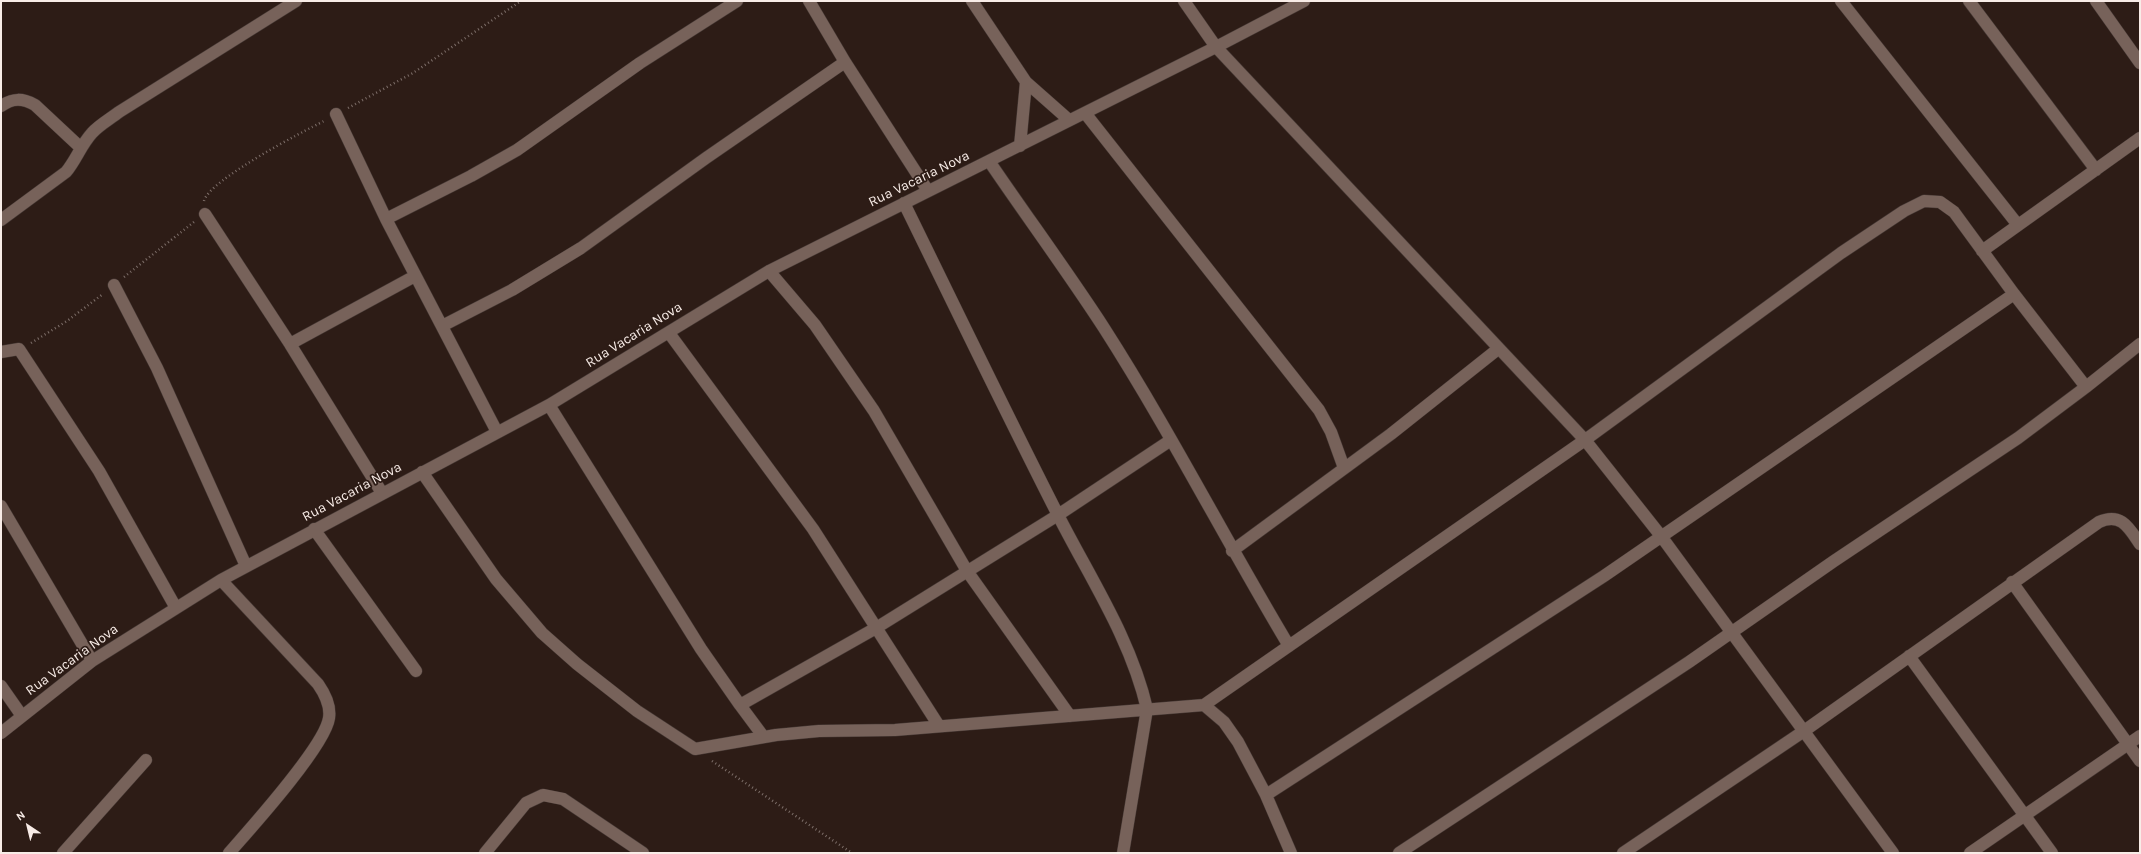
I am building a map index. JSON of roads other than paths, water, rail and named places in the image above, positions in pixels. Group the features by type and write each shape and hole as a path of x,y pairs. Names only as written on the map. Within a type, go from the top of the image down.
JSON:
{"street":[{"path":"1,220 66,172 74,162 81,148 92,132 119,112 296,1"},
{"path":"386,219 471,176 517,150 640,63 737,1"},
{"path":"809,1 845,62 928,191"},
{"path":"972,1 1026,82 1069,120"},
{"path":"1184,1 1216,47 1585,440 1661,536 1893,853"},
{"name":"Rua Vacaria Nova","path":"1,733 92,661 221,580 314,529 549,405 769,271 1020,146 1304,1"},
{"path":"1841,1 2018,225"},
{"path":"1969,1 2096,170"},
{"path":"2096,1 2140,63"},
{"path":"442,326 512,290 581,248 706,158 845,62"},
{"path":"1020,146 1026,82"},
{"path":"1,106 14,99 27,101 35,105 81,148"},
{"path":"1085,113 1319,410 1331,432 1344,468"},
{"path":"336,114 386,219 497,432"},
{"path":"1982,251 2140,138"},
{"path":"989,161 1104,328 1171,440 1232,551 1289,646"},
{"path":"422,472 496,578 542,633 577,664 637,711 695,749 763,736 819,732 895,730 1204,705 1585,440 1841,253 1915,204 1932,201 1947,206 1954,212 2014,294 2086,388"},
{"path":"904,203 1058,515 1125,644 1142,687 1147,709 1123,853"},
{"path":"205,214 290,344 382,493"},
{"path":"769,271 815,326 874,411 967,571 1070,716"},
{"path":"290,344 415,276"},
{"path":"114,285 157,368 246,566"},
{"path":"1266,795 1604,576 2014,294"},
{"path":"668,333 814,529 939,726"},
{"path":"1399,853 1732,633 1834,561 2018,438 2086,388 2140,344"},
{"path":"1,352 19,349 62,412 99,471 176,608"},
{"path":"1232,551 1392,434 1498,349"},
{"path":"549,405 697,643 763,736"},
{"path":"740,705 876,628 1058,515 1171,440"},
{"path":"1,506 92,661"},
{"path":"1623,853 1804,731 2012,582 2106,519 2116,519 2123,522 2140,544"},
{"path":"314,529 416,670"},
{"path":"221,580 318,684 328,701 329,710 327,725 313,750 267,809 229,853"},
{"path":"2012,582 2140,761"},
{"path":"1909,656 2052,853"},
{"path":"1,686 22,716"},
{"path":"1204,705 1224,722 1238,742 1266,795 1291,853"},
{"path":"1970,853 2025,817 2140,736"},
{"path":"70,851 146,760"},
{"path":"485,853 526,803 542,795 563,799 643,853"}]}
